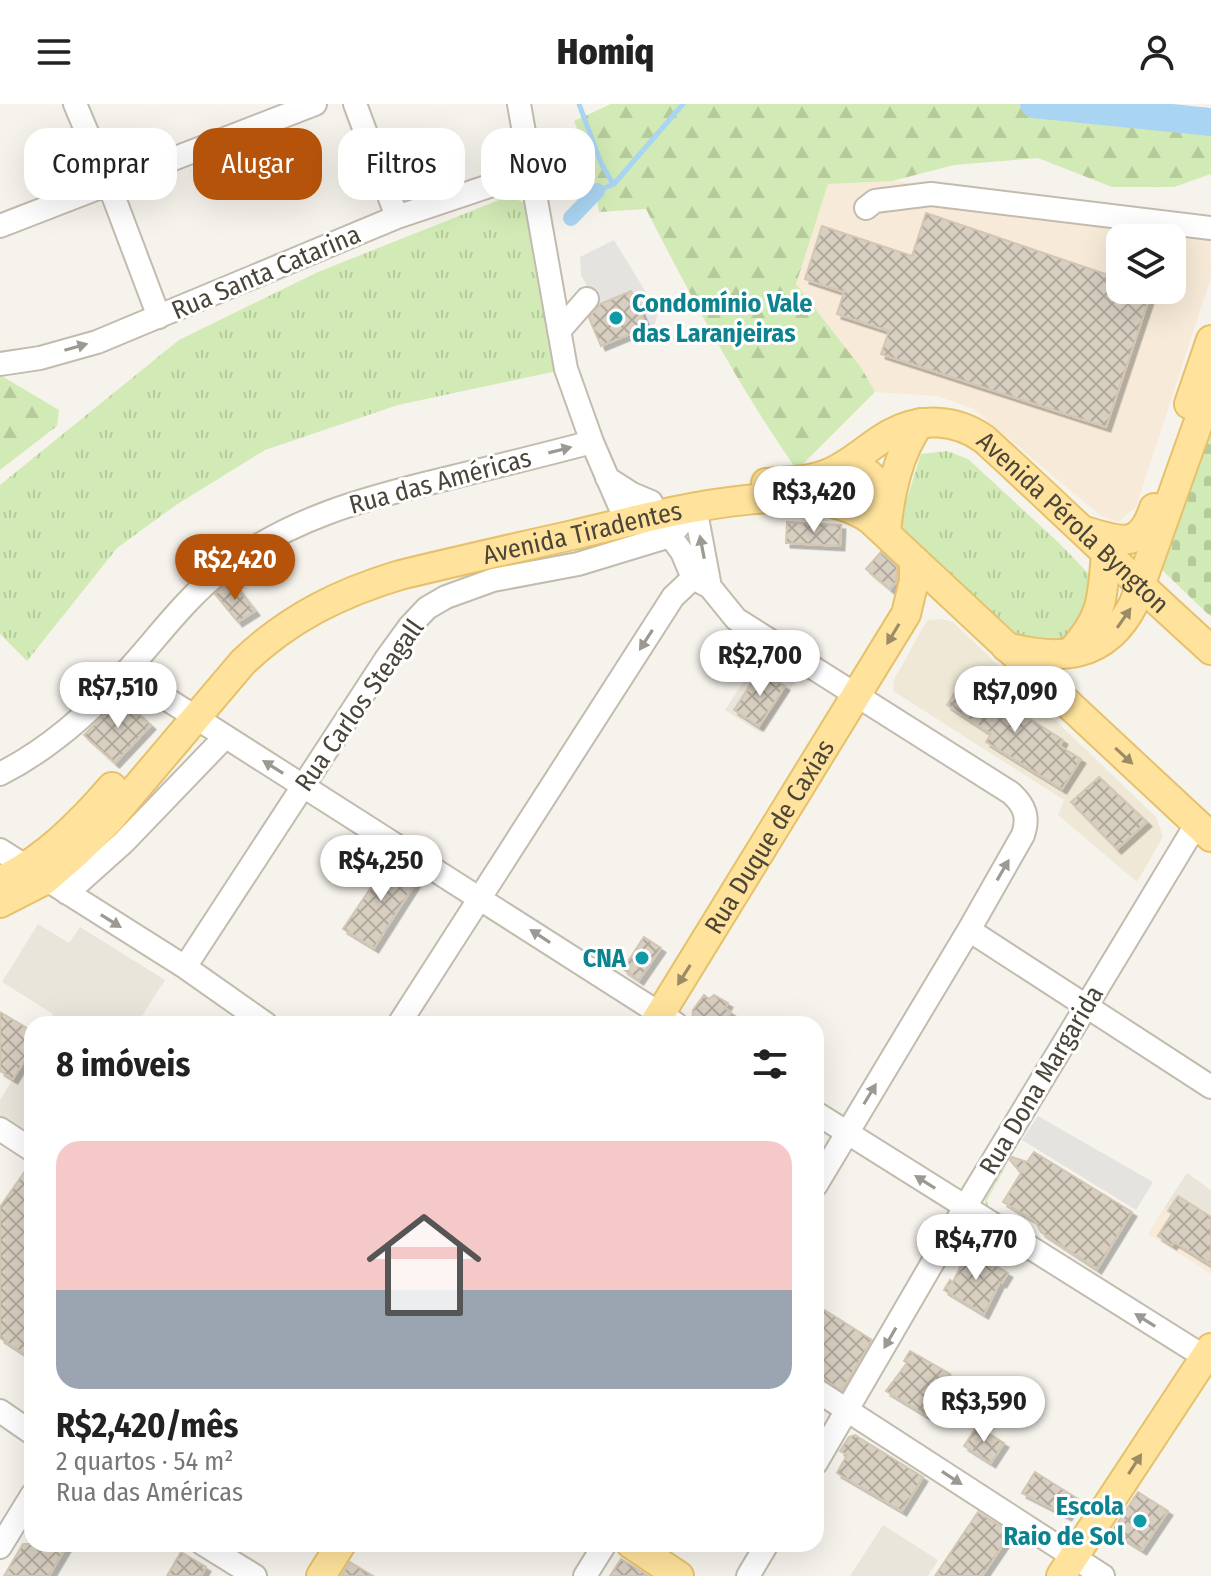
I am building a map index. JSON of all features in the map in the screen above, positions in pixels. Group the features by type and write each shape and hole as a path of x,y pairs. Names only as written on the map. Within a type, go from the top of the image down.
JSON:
{"main road":[{"path":"1085,531 1123,540 1134,539 1149,524 1211,340"},
{"path":"1005,647 1045,656 1069,655 1082,652 1108,638 1125,620 1211,387"},
{"name":"Avenida Pérola Byngton","path":"920,423 947,422 968,428 984,439 1211,650"},
{"path":"886,533 887,517 904,450 920,423"},
{"name":"Avenida Tiradentes","path":"0,903 46,880 95,806 188,713 230,653 289,605 337,580 398,560 733,487 809,480 844,466 890,434 920,423"},
{"path":"844,466 858,467 867,472 873,478 875,491 872,498 863,504 849,507"},
{"name":"Avenida Tiradentes","path":"638,510 790,499 849,507 861,513 1204,830"},
{"path":"1069,655 1091,629 1099,613 1106,554"},
{"name":"Rua Duque de Caxias","path":"666,1016 906,614 914,581 914,560"},
{"name":"Avenida Tiradentes","path":"0,881 46,880"},
{"path":"1067,1566 1209,1355"},
{"path":"321,1576 336,1552"},
{"path":"643,1552 679,1576"}],"street":[{"path":"75,104 85,128"},
{"path":"177,156 315,104"},
{"path":"355,104 397,217"},
{"path":"519,104 523,128"},
{"name":"Rua Santa Catarina","path":"0,364 40,358 97,342 397,217 481,189"},
{"path":"866,208 875,201 931,194 1211,228"},
{"path":"0,226 64,200"},
{"path":"115,200 159,317"},
{"path":"536,200 566,369 606,477 638,510"},
{"path":"559,331 587,299"},
{"name":"Rua das Américas","path":"0,774 55,741 126,673 176,612 219,572 256,545 304,521 361,500 592,442"},
{"path":"606,477 632,494 638,510"},
{"path":"695,507 670,536 701,583 736,619 1011,793 1026,812 1023,835 824,1171"},
{"path":"695,507 701,583"},
{"name":"Rua Carlos Steagall","path":"185,967 386,659 427,608 457,592 493,580 578,564 670,536"},
{"path":"404,1016 673,597 701,583"},
{"path":"126,673 481,898 656,1016"},
{"path":"46,880 124,842 225,737"},
{"name":"Rua Dona Margarida","path":"824,1450 1085,1005 1204,830"},
{"path":"0,850 185,967 255,1016"},
{"path":"969,930 1211,1087"},
{"path":"824,1118 1209,1355"},
{"path":"0,1129 24,1145"},
{"path":"824,1395 1067,1566 1103,1576"},
{"path":"0,1411 24,1426"},
{"path":"0,1547 24,1508"},
{"path":"216,1552 255,1576"},
{"path":"585,1576 600,1552"},
{"path":"748,1576 762,1552"}],"shaded area":[{"path":"892,181 1061,198 1211,219 1211,277 1136,507 1118,522 1101,516 972,408 937,396 875,392 862,369 796,284 828,184"},
{"path":"614,240 658,312 655,324 647,327 631,291 584,310 579,300 587,286 581,275 580,257"},
{"path":"928,620 953,622 1156,817 1163,837 1137,882 1058,815 1064,800 893,691 894,680"},
{"path":"759,657 796,681 761,733 725,710"},
{"path":"38,924 69,943 80,927 165,980 142,1016 52,1016 2,982"},
{"path":"24,1062 24,1131 0,1116 0,1100"},
{"path":"1038,1116 1153,1182 1136,1210 1022,1140"},
{"path":"1187,1173 1211,1190 1211,1239 1164,1208"},
{"path":"1164,1208 1211,1239 1211,1274 1148,1234"},
{"path":"883,1525 938,1560 928,1576 850,1576"}],"green space":[{"path":"611,104 1034,104 1211,122 1211,174 1174,187 1112,187 1038,158 954,165 892,181 828,184 796,284 862,369 875,392 797,470 717,342 646,209 599,212 595,187 595,128 577,128 574,121"},
{"path":"499,200 518,200 527,204 557,371 398,405 265,450 176,505 117,548 27,661 0,634 0,485 179,340 318,272"},
{"path":"0,375 59,410 57,426 0,470"},
{"path":"1211,428 1211,617 1160,565"},
{"path":"947,451 968,459 1089,574 1092,602 1083,630 1058,646 1036,651 897,530 921,454"},
{"path":"1010,1159 987,1200 988,1206 1096,1274 986,1206 985,1200"}],"building":[{"path":"926,213 1106,274 1106,304 1147,304 1106,427 881,354 889,331 837,314 844,292 805,279 822,226 912,256"},
{"name":"Condomínio Vale das Laranjeiras","path":"631,291 647,327 601,346 589,318 600,304"},
{"path":"787,522 841,525 840,546 786,543"},
{"path":"881,552 897,567 896,582 890,589 866,569"},
{"path":"231,580 255,611 238,622 215,594"},
{"path":"760,670 785,686 759,726 734,710"},
{"path":"965,677 1063,740 1060,746 1081,759 1062,789 986,742 991,734 947,705"},
{"path":"121,698 151,725 115,763 84,735"},
{"path":"1099,777 1147,822 1117,849 1071,802"},
{"path":"391,858 419,877 374,948 343,929"},
{"name":"CNA","path":"644,937 661,948 639,980 623,969"},
{"path":"704,995 709,999 714,995 728,1003 725,1008 731,1012 728,1016 693,1016 693,1010"},
{"path":"0,1012 24,1026 24,1062 13,1079 0,1071"},
{"path":"1034,1152 1132,1212 1097,1269 1041,1232 1035,1221 1003,1202 1021,1173 1010,1160 1012,1157 1027,1162"},
{"path":"24,1173 24,1354 0,1338 0,1207"},
{"path":"1178,1196 1211,1217 1211,1265 1174,1242 1172,1245 1158,1236 1172,1214 1168,1211"},
{"path":"968,1250 1008,1273 984,1314 944,1290 950,1280 953,1282"},
{"path":"824,1310 872,1340 842,1390 824,1380"},
{"path":"910,1351 950,1374 944,1385 941,1383 926,1415 886,1391 907,1363 904,1361"},
{"path":"977,1426 1004,1443 991,1463 964,1446"},
{"path":"855,1435 923,1477 902,1511 837,1473 847,1455 840,1451 849,1437"},
{"path":"1035,1472 1078,1499 1067,1516 1022,1493"},
{"name":"Escola Raio de Sol","path":"1138,1492 1168,1511 1142,1550 1112,1531"},
{"path":"978,1512 1011,1533 982,1576 935,1576"},
{"path":"23,1544 24,1552 63,1552 49,1576 4,1576"},
{"path":"181,1552 206,1567 201,1576 167,1576"},
{"path":"621,1559 644,1573 648,1576 610,1576"},
{"path":"350,1562 373,1576 341,1576"}],"waterway":[{"path":"579,104 601,163 613,184"},
{"path":"571,218 597,191 614,184 683,104"},
{"path":"1034,104 1211,122"},
{"path":"571,218 597,191"}],"place":[{"name":"Condomínio Vale das Laranjeiras","path":"616,318"},
{"name":"CNA","path":"642,958"},
{"name":"Escola Raio de Sol","path":"1140,1521"}]}
